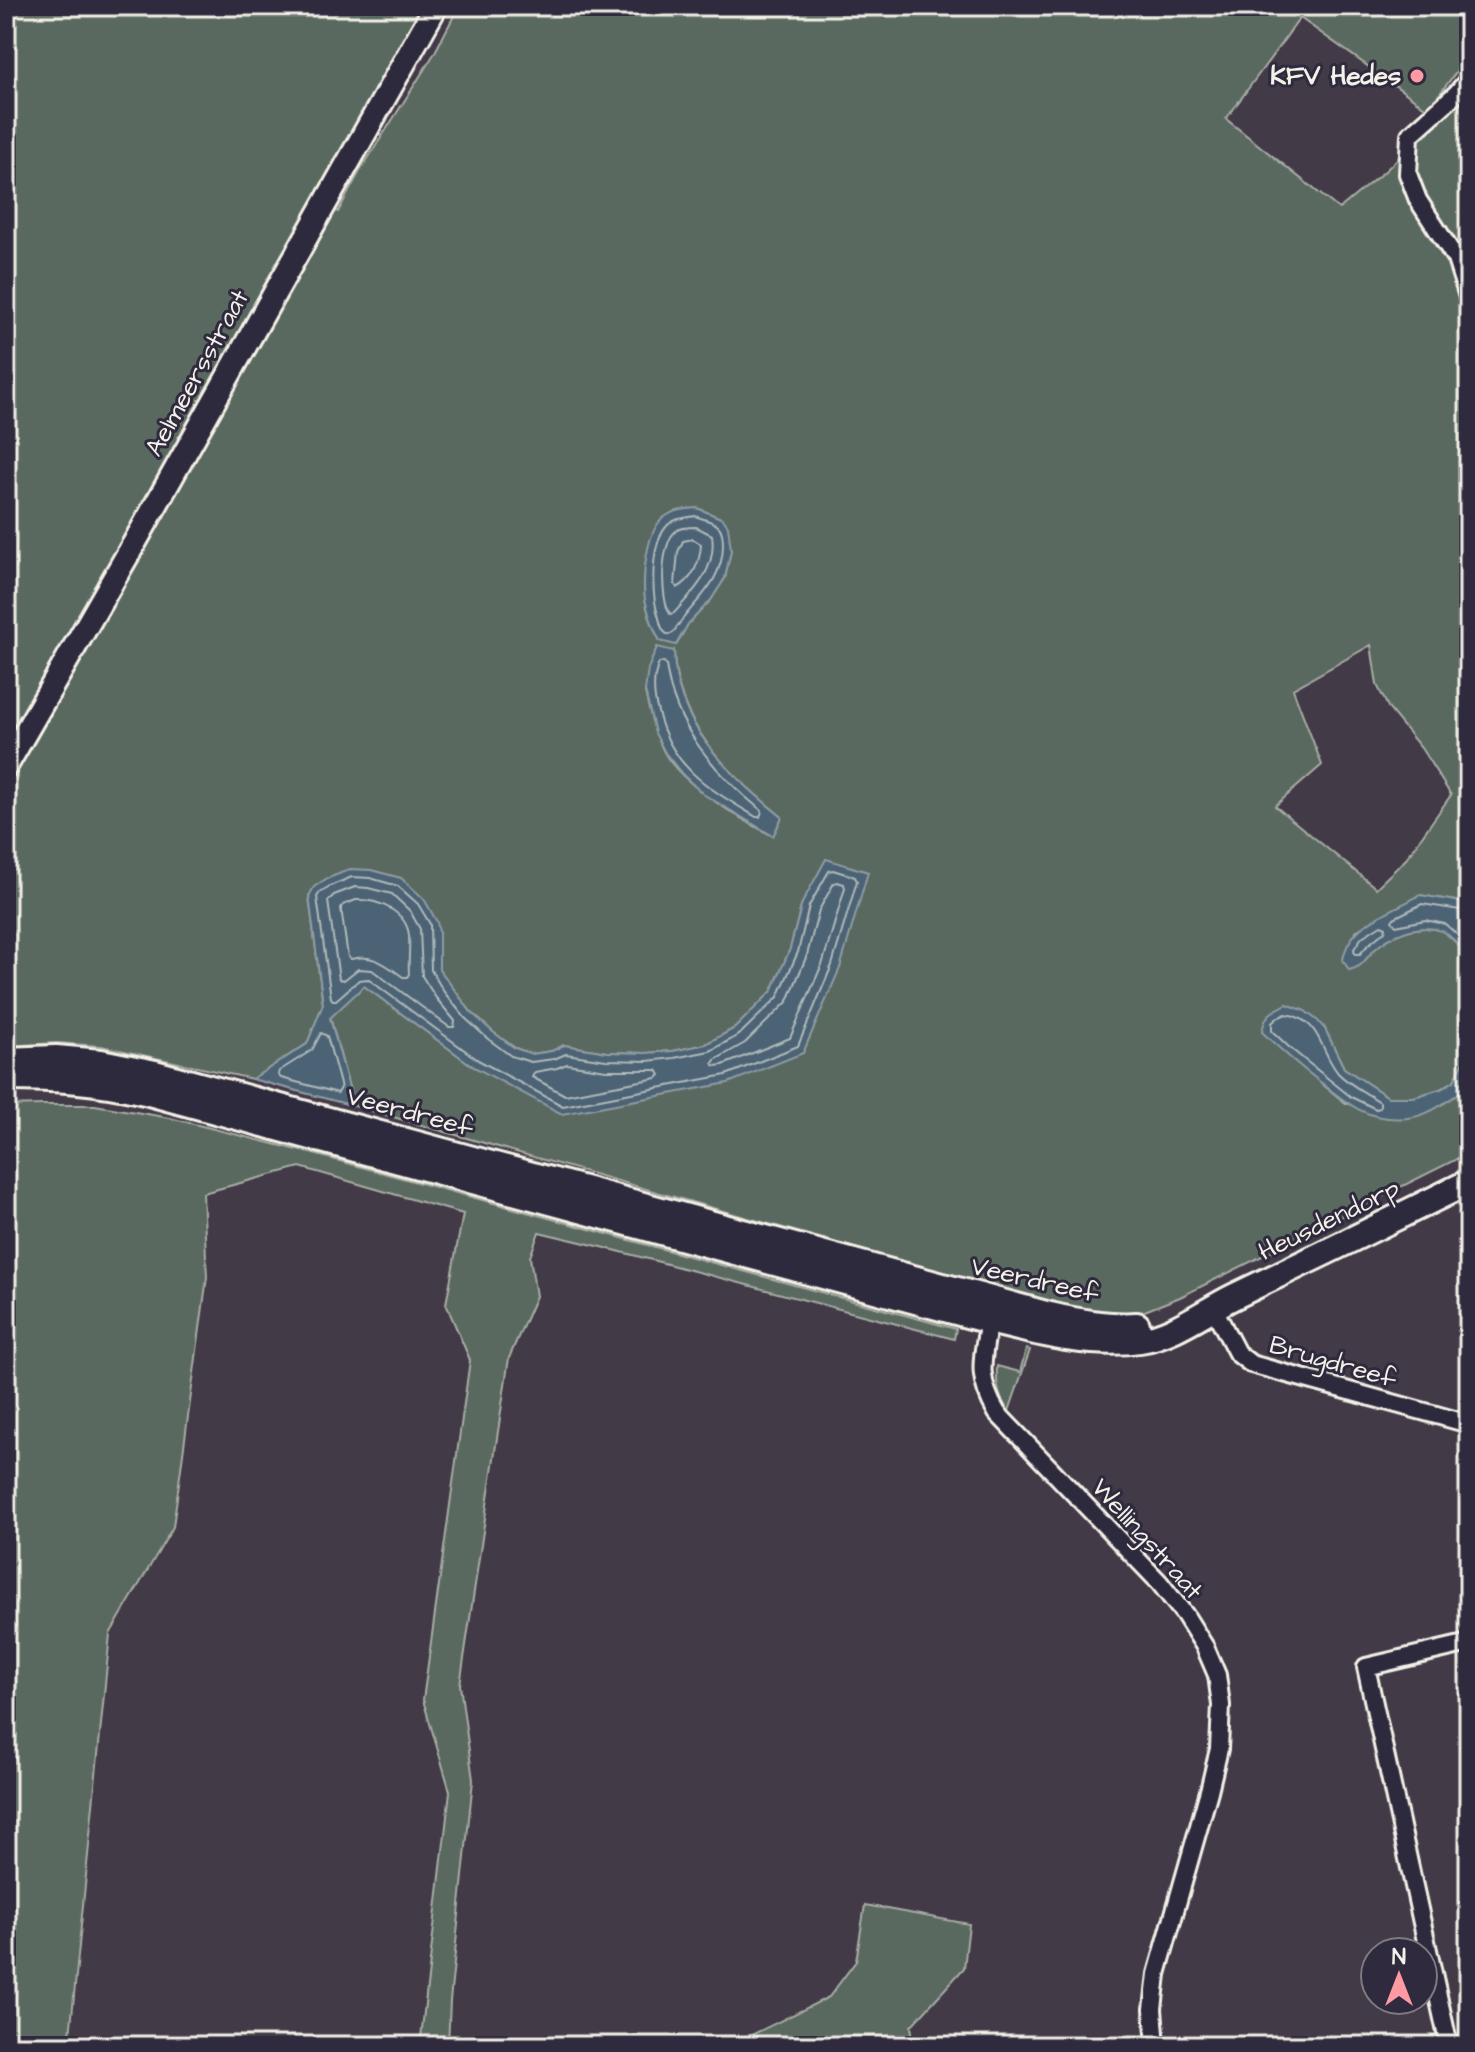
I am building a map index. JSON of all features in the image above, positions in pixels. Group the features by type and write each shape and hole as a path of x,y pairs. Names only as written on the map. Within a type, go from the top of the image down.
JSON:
{"main road":[{"name":"Veerdreef","path":"6,1060 56,1058 101,1062 155,1073 515,1180 993,1311 1117,1326 1148,1324 1213,1307"},
{"name":"Veerdreef","path":"6,1078 87,1081 145,1092 515,1180"},
{"name":"Heusdendorp","path":"1213,1307 1469,1182"}],"street":[{"name":"Aelmeersstraat","path":"6,766 436,6"},
{"path":"1469,79 1410,135 1408,174 1418,200 1456,259 1469,300"},
{"name":"Brugdreef","path":"1213,1307 1237,1353 1251,1364 1469,1424"},
{"name":"Wellingstraat","path":"993,1311 982,1376 986,1394 997,1413 1159,1582 1205,1647 1217,1675 1221,1705 1219,1749 1157,1974 1153,2009 1156,2046"},
{"path":"1449,2046 1366,1667 1469,1643"}],"green space":[{"path":"6,6 422,6 313,200 338,212 360,171 434,54 459,6 1469,6 1469,55 1428,109 1300,18 1226,119 1339,209 1386,170 1469,89 1469,668 1464,673 1469,681 1469,898 1462,902 1420,895 1356,931 1349,969 1361,965 1387,940 1405,932 1424,928 1445,933 1469,957 1469,1055 1454,1081 1440,1089 1414,1097 1388,1097 1344,1068 1325,1029 1322,1084 1347,1104 1430,1111 1469,1087 1469,1153 1180,1297 1137,1314 1093,1316 354,1106 330,1017 364,986 474,1067 803,1053 802,903 790,949 772,991 735,1028 706,1044 673,1051 607,1052 564,1045 552,1051 532,1054 515,1048 471,1012 439,969 439,932 309,896 323,1004 307,1044 252,1079 101,1046 56,1043 6,1046","holes":["697,508 723,519 731,550 725,578 711,600 688,624 677,644 660,641 646,605 644,585 647,566","1371,645 1377,685 1389,709 1421,748 1451,795 1405,860 1376,888 1275,806 1322,765 1293,689","674,651 684,702 708,745 743,783 782,817 773,836 713,800 672,764 658,738 645,692"]},
{"path":"95,1105 170,1118 314,1154 956,1329 954,1339 539,1232 530,1257 536,1296 509,1358 460,1685 473,1780 448,2046 420,2046 450,1791 423,1700 470,1360 446,1304 463,1214 300,1167 203,1193 207,1277 173,1527 110,1634 69,2046 6,2046 6,1106"},
{"path":"1026,1349 1030,1350 1009,1411 998,1390 997,1366 1020,1372"},
{"path":"865,1905 969,1924 964,1968 911,2026 914,2046 729,2046 829,1997 856,1961"}],"water":[{"path":"697,508 723,519 728,526 731,550 725,578 711,600 688,624 676,645 660,641 655,631 645,599 645,566 650,542 659,522 673,512"},
{"path":"657,647 674,651 676,677 683,702 708,745 743,783 782,817 773,836 703,794 665,753 655,733 645,691 648,669"},
{"path":"826,859 868,872 840,968 803,1053 728,1083 562,1114 474,1067 364,986 330,1018 354,1106 252,1079 307,1044 323,1004 309,896 314,887 326,879 351,869 371,870 401,878 424,899 437,922 439,969 471,1012 515,1048 532,1054 552,1051 564,1045 607,1052 646,1053 706,1044 735,1028 772,991 790,949 802,903"},
{"path":"1420,895 1461,902 1469,898 1469,957 1442,931 1414,929 1387,940 1361,965 1349,970 1343,960 1353,936 1372,920"},
{"path":"1287,1004 1305,1011 1318,1021 1344,1068 1388,1097 1414,1097 1441,1089 1454,1081 1469,1055 1469,1087 1416,1117 1394,1119 1360,1110 1304,1070 1262,1032 1270,1014"}],"place":[{"name":"KFV Hedes","path":"1417,76"}]}
